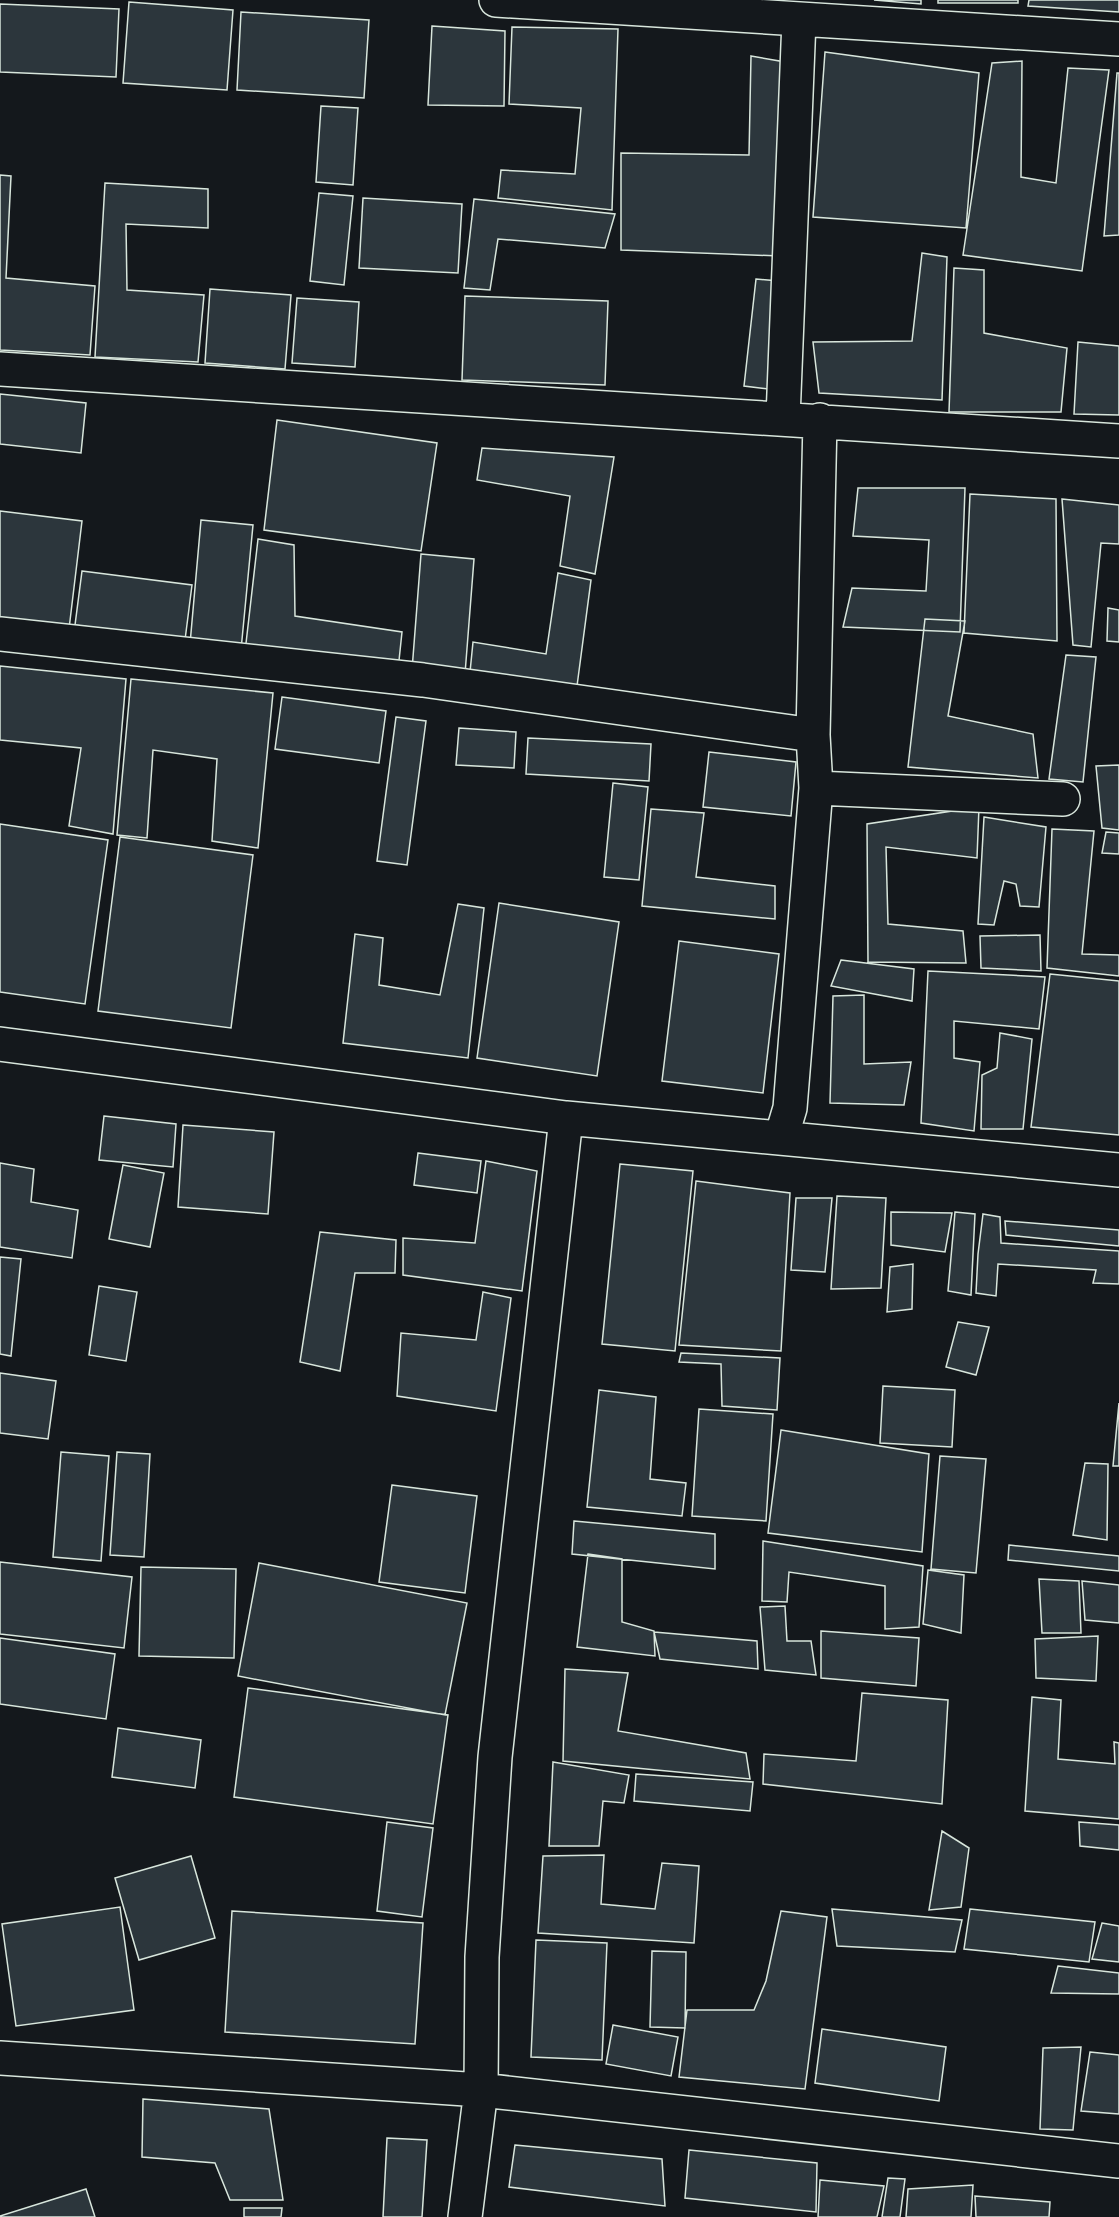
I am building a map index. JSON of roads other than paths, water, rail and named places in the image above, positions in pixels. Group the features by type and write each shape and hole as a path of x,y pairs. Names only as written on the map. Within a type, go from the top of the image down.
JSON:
{"street":[{"path":"496,0 1119,39"},
{"path":"783,418 799,20"},
{"path":"0,369 1119,441"},
{"path":"781,1138 790,1108 816,788 813,735 820,420"},
{"path":"0,634 423,680 813,735"},
{"path":"816,788 1063,799"},
{"path":"1,1048 566,1118 1119,1170"},
{"path":"465,2217 481,2090 482,1957 495,1757 566,1118"},
{"path":"0,2058 481,2090 1119,2161"}]}
